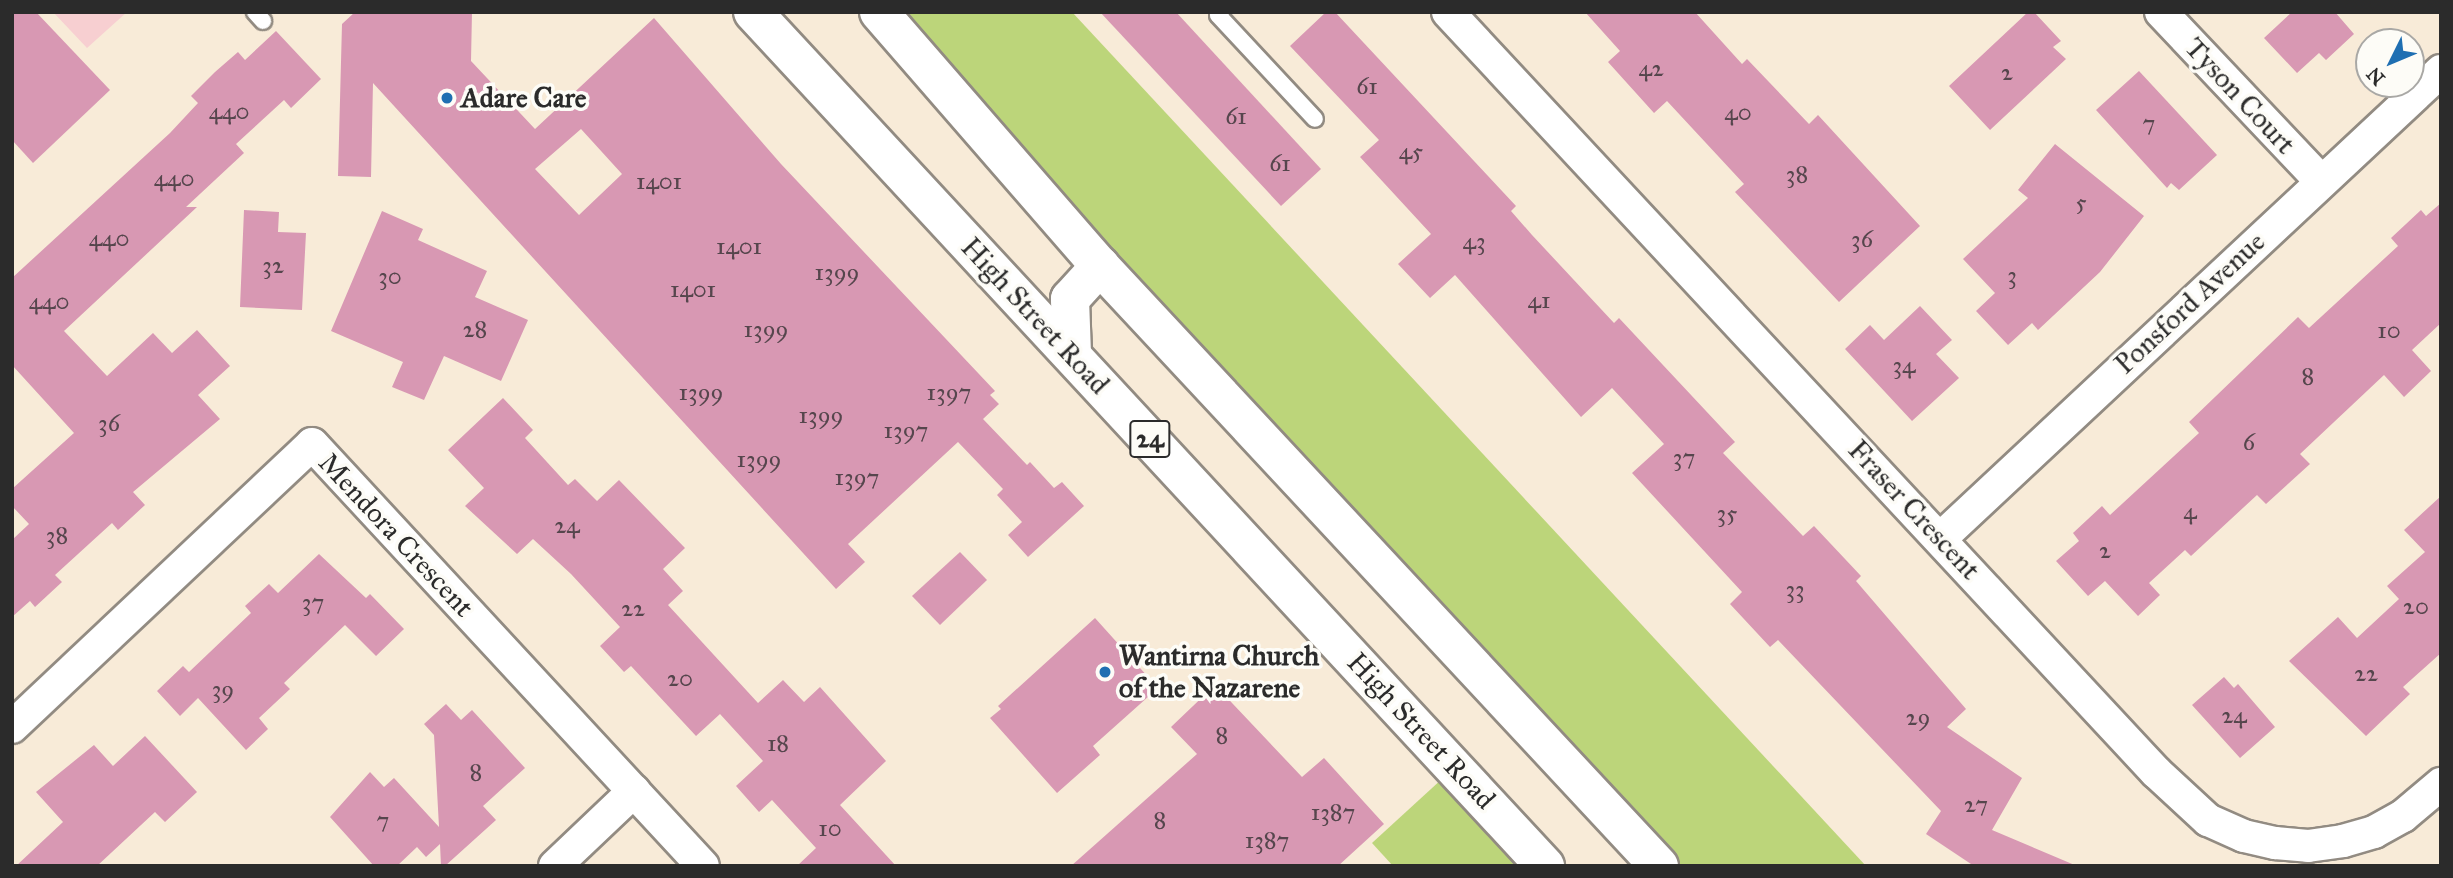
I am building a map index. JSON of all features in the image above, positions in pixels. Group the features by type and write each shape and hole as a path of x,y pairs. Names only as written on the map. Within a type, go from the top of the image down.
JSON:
{"main road":[{"name":"High Street Road","path":"753,12 1545,866"},
{"path":"879,12 1100,266 1659,866"},
{"path":"1072,354 1070,299 1100,266"}],"street":[{"name":"Fraser Crescent","path":"1448,12 1941,538 2156,772 2208,820 2245,836 2275,843 2308,846 2343,841 2393,822 2441,784"},
{"name":"Tyson Court","path":"2161,12 2320,180"},
{"name":"Ponsford Avenue","path":"1941,538 2320,180 2441,71"},
{"name":"Mendora Crescent","path":"12,727 312,444 704,866"},
{"path":"555,866 634,792"}],"lane":[{"path":"1219,13 1315,119"}],"shaded area":[{"path":"53,12 127,12 87,48"}],"green space":[{"path":"879,12 1072,12 1866,866 1659,866"},
{"path":"1455,767 1545,866 1393,866 1372,843"}],"building":[{"path":"12,12 36,12 110,90 33,163 12,140"},
{"path":"355,12 472,12 471,61 535,129 654,18 781,164 995,391 990,395 999,404 983,419 1027,465 1030,462 1054,488 1062,482 1084,506 1028,557 1008,535 1022,522 997,495 1003,489 958,442 848,544 865,562 836,589 373,83 371,177 338,176 342,24","holes":["581,129 622,174 579,215 535,169"]},
{"path":"1100,12 1176,12 1321,169 1281,206"},
{"path":"1326,12 1335,12 1516,206 1511,211 1532,235 1614,323 1619,318 1735,442 1723,453 1803,536 1814,526 1861,576 1856,581 1966,709 1947,727 2022,778 1992,830 2077,866 1974,866 1926,834 1941,811 1778,640 1770,647 1730,604 1742,592 1632,473 1664,444 1612,388 1581,417 1455,275 1430,298 1398,264 1431,234 1360,157 1379,140 1290,46"},
{"path":"1585,12 1695,12 1742,64 1747,59 1809,124 1818,115 1920,226 1839,302 1735,192 1744,184 1667,101 1654,113 1608,62 1620,51"},
{"path":"2028,12 2034,12 2061,41 2053,47 2066,59 1990,130 1949,86"},
{"path":"2292,12 2335,12 2354,34 2326,60 2319,53 2297,73 2264,38"},
{"path":"276,31 321,79 291,108 284,100 236,144 244,153 186,207 197,207 64,331 107,376 153,333 172,353 197,330 230,366 198,395 220,419 133,492 145,505 118,530 112,523 55,575 62,582 35,607 30,601 12,617 12,540 29,524 12,506 12,489 74,433 12,365 12,278 170,133 198,103 191,96 215,72 238,52 245,60"},
{"path":"2139,71 2217,155 2179,190 2171,183 2167,188 2096,110"},
{"path":"2055,144 2144,216 2100,272 2038,330 2032,323 2008,345 1976,311 1995,293 1963,259 2028,198 2018,190"},
{"path":"2441,203 2441,323 2412,350 2431,371 2404,397 2384,375 2300,454 2310,464 2266,504 2257,495 2191,556 2185,550 2149,583 2160,595 2138,616 2105,581 2088,596 2056,561 2079,541 2073,533 2102,506 2110,515 2199,433 2189,422 2298,317 2309,328 2398,246 2391,238 2421,210 2426,216"},
{"path":"244,210 279,212 278,232 306,233 302,310 240,307"},
{"path":"382,211 423,229 418,240 487,271 475,297 528,320 501,381 444,356 424,400 392,387 403,362 331,331"},
{"path":"1920,306 1952,340 1936,354 1959,378 1912,421 1845,349 1870,325 1884,340"},
{"path":"503,398 533,430 525,438 568,485 575,479 597,501 619,480 685,548 663,569 683,591 668,605 758,703 783,680 804,702 820,687 886,761 840,805 896,866 797,866 816,848 772,800 759,812 736,786 763,761 720,714 696,736 631,666 624,672 600,646 620,627 571,574 533,539 517,554 465,506 484,488 448,450"},
{"path":"2441,496 2441,653 2403,687 2410,694 2366,736 2289,661 2338,617 2357,638 2399,599 2387,586 2425,552 2404,530"},
{"path":"960,552 987,580 940,625 912,596"},
{"path":"319,554 366,598 370,594 404,629 376,656 345,625 284,683 290,689 259,718 268,729 246,750 198,698 180,716 157,691 183,666 189,672 251,613 245,606 269,584 278,593"},
{"path":"1095,618 1158,688 1093,746 1100,755 1057,793 990,718 1001,709 998,706"},
{"path":"2224,677 2234,688 2238,684 2275,727 2240,758 2192,705"},
{"path":"1215,685 1302,777 1324,758 1384,824 1338,866 1071,866 1197,754 1171,727"},
{"path":"446,704 461,720 472,710 525,768 483,806 496,820 445,866 441,866 440,844 426,857 417,847 397,866 374,866 330,817 370,772 384,787 394,778 439,827 434,735 424,724"},
{"path":"145,736 197,792 165,822 155,812 97,866 16,866 63,822 36,792 94,745 113,766"}],"place":[{"name":"Adare Care","path":"447,98"},
{"name":"Wantirna Church of the Nazarene","path":"1105,672"}]}
